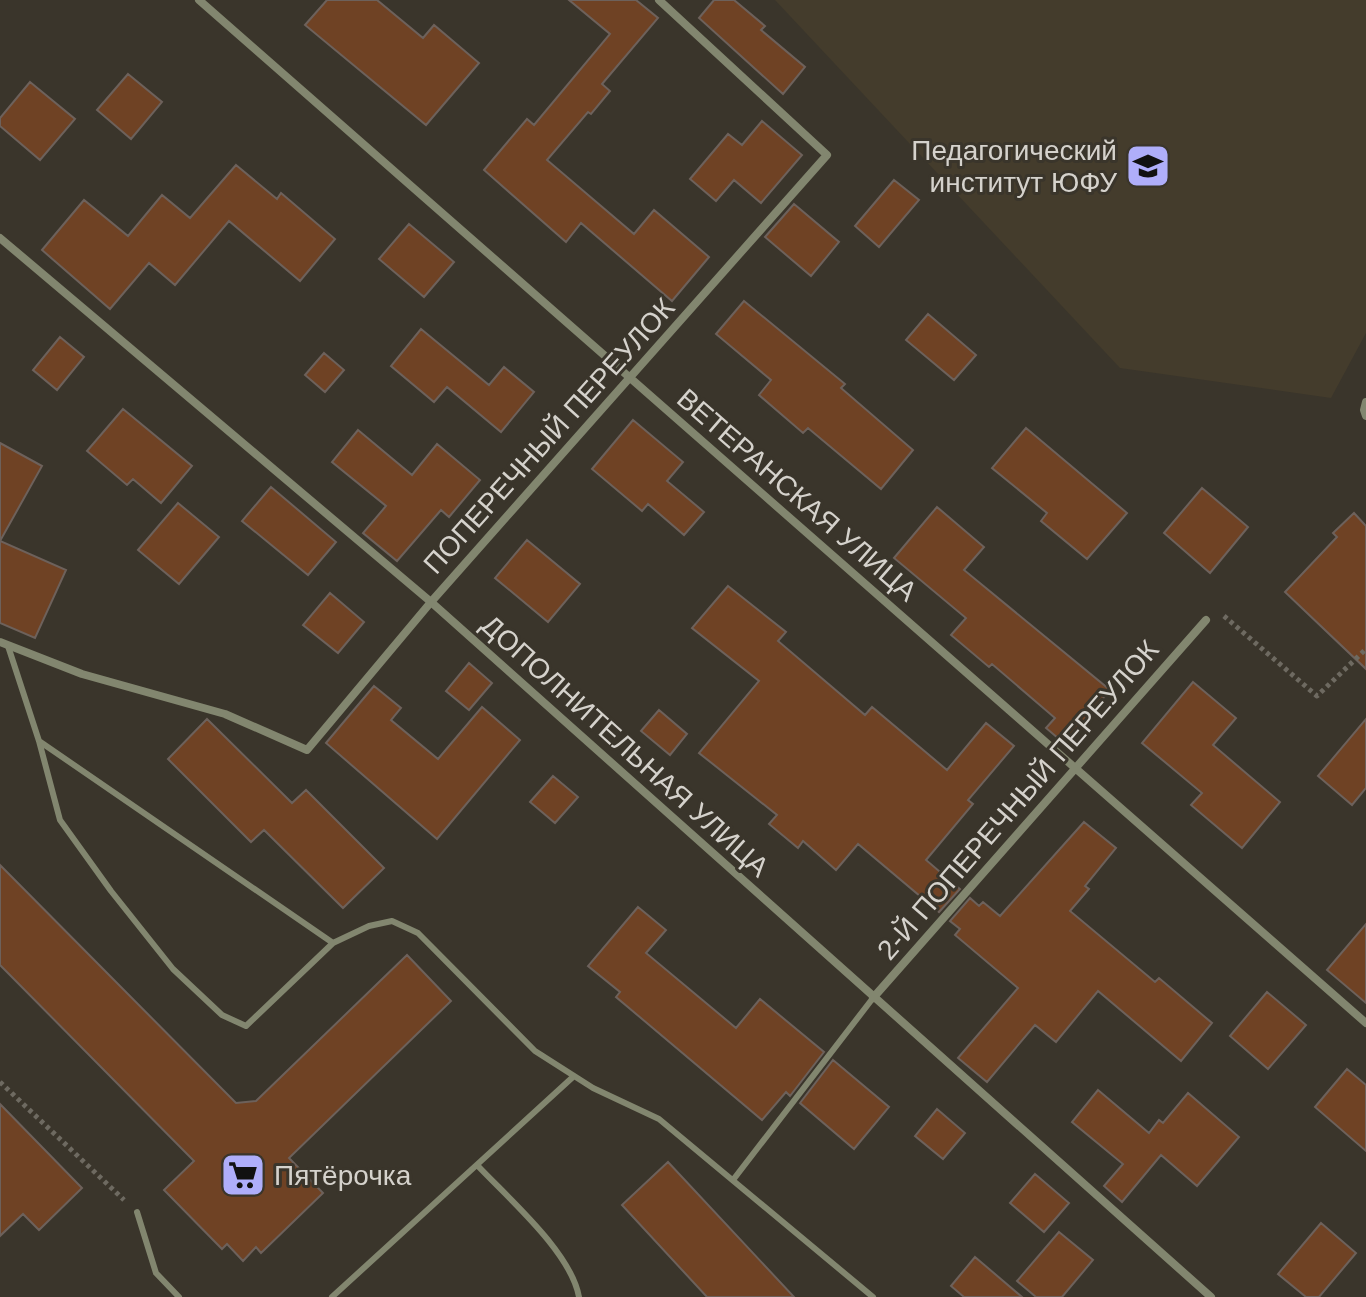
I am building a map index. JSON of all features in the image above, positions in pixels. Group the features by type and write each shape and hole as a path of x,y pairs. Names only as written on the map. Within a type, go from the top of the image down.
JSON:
{"street":[{"name":"ВЕТЕРАНСКАЯ УЛИЦА","path":"199,0 1366,1023"},
{"name":"ПОПЕРЕЧНЫЙ ПЕРЕУЛОК","path":"4,644 82,674 225,714 307,750 431,602 827,155 659,0"},
{"name":"ДОПОЛНИТЕЛЬНАЯ УЛИЦА","path":"0,238 431,602 1211,1297"},
{"path":"1366,402 1366,416"},
{"name":"2-Й ПОПЕРЕЧНЫЙ ПЕРЕУЛОК","path":"873,998 1206,620"}],"lane":[{"path":"4,644 39,741 60,820 173,969 222,1015 246,1026 333,943 369,926 392,921 418,933 535,1051 593,1088 659,1119 873,1297"},
{"path":"39,741 333,943"},
{"name":"2-Й ПОПЕРЕЧНЫЙ ПЕРЕУЛОК","path":"733,1180 873,998"},
{"path":"332,1297 574,1076"},
{"path":"477,1165 557,1250 578,1287 579,1297"},
{"path":"137,1212 156,1273 179,1297"}],"path":[{"path":"1206,620 1217,610 1317,696 1366,649"},
{"path":"0,1082 137,1212"}],"shaded area":[{"name":"Педагогический институт ЮФУ","path":"775,0 1366,0 1366,333 1331,398 1120,368"}],"building":[{"path":"327,0 377,0 423,38 434,25 479,63 426,125 305,25"},
{"path":"569,0 636,0 658,18 602,84 610,91 547,160 634,234 654,210 709,257 672,301 581,223 566,242 484,170 527,119 534,125 610,34"},
{"path":"714,0 734,0 765,26 761,30 805,67 783,94 699,18"},
{"path":"128,74 162,102 131,139 97,110"},
{"path":"30,82 75,119 40,160 0,126 0,118"},
{"path":"762,121 802,155 761,203 734,180 716,201 690,179 728,134 742,145"},
{"path":"236,165 277,199 281,193 335,239 300,281 229,221 175,285 149,263 110,309 42,250 84,200 128,236 162,195 190,218"},
{"path":"894,180 919,200 879,247 855,226"},
{"path":"794,204 839,242 811,276 765,237"},
{"path":"409,224 454,262 424,297 379,259"},
{"path":"744,301 845,384 841,388 913,450 881,489 808,428 803,433 759,395 771,380 716,334"},
{"path":"928,314 976,355 954,380 906,340"},
{"path":"421,329 489,385 504,367 534,392 501,432 447,387 434,402 391,366"},
{"path":"60,337 84,357 57,390 33,370"},
{"path":"324,353 344,370 325,392 305,375"},
{"path":"123,409 192,466 161,503 133,479 127,485 87,451"},
{"path":"633,420 683,462 667,481 704,512 684,535 648,504 642,511 592,469"},
{"path":"1026,428 1127,513 1087,559 1041,521 1047,513 992,468"},
{"path":"358,430 412,475 437,444 480,480 449,517 441,510 397,561 363,533 386,506 332,462"},
{"path":"0,443 42,466 0,541"},
{"path":"271,487 336,542 308,575 242,521"},
{"path":"1202,488 1248,527 1210,573 1164,533"},
{"path":"178,503 219,537 179,584 138,550"},
{"path":"937,507 984,547 964,570 1110,690 1065,744 1046,728 1055,718 992,664 989,667 951,635 966,618 894,558"},
{"path":"1354,513 1366,526 1366,669 1285,592 1337,537 1333,533"},
{"path":"527,540 580,584 548,622 495,578"},
{"path":"0,541 66,570 35,638 0,623"},
{"path":"728,586 786,632 778,641 865,715 872,707 947,770 986,723 1014,746 968,800 973,804 926,860 960,889 939,912 858,844 836,870 803,841 798,848 769,824 777,815 699,753 759,681 692,628"},
{"path":"330,593 364,622 338,653 303,625"},
{"path":"469,663 492,683 469,710 446,691"},
{"path":"1193,682 1236,718 1213,745 1280,802 1242,848 1191,805 1202,793 1142,743"},
{"path":"374,686 401,708 391,720 438,759 482,707 520,740 437,839 326,743"},
{"path":"659,710 687,734 670,755 641,731"},
{"path":"207,719 292,803 306,790 384,868 343,908 264,830 251,842 168,759"},
{"path":"1366,719 1366,788 1352,805 1318,776"},
{"path":"553,776 578,797 555,823 530,802"},
{"path":"1084,822 1116,848 1085,886 1089,889 1070,911 1155,982 1159,978 1212,1023 1181,1061 1098,991 1056,1042 1035,1025 987,1082 958,1058 1018,988 955,935 960,929 950,921 970,898 979,906 983,902 1000,916"},
{"path":"0,865 236,1103 256,1101 407,955 451,1001 289,1158 323,1193 261,1253 256,1247 243,1261 227,1244 222,1249 164,1190 194,1161 0,965"},
{"path":"638,907 666,930 646,953 736,1028 760,999 824,1052 790,1096 786,1092 762,1120 616,997 620,992 588,966"},
{"path":"1366,924 1366,1003 1327,970"},
{"path":"1267,992 1306,1025 1268,1069 1230,1036"},
{"path":"833,1060 889,1107 854,1149 800,1103"},
{"path":"1347,1069 1366,1085 1366,1151 1315,1107"},
{"path":"1098,1090 1149,1133 1159,1120 1163,1123 1188,1093 1239,1137 1197,1186 1161,1155 1122,1202 1104,1186 1123,1164 1072,1122"},
{"path":"0,1104 82,1188 39,1230 23,1214 0,1236"},
{"path":"937,1109 965,1133 943,1159 915,1136"},
{"path":"668,1162 794,1297 707,1297 622,1205"},
{"path":"1035,1174 1069,1203 1044,1232 1010,1203"},
{"path":"1321,1223 1356,1253 1319,1297 1306,1297 1278,1274"},
{"path":"1059,1232 1093,1260 1062,1297 1036,1297 1017,1281"},
{"path":"975,1257 1022,1297 964,1297 951,1286"}],"place":[{"name":"Педагогический институт ЮФУ","path":"1148,166"},
{"name":"Пятёрочка","path":"243,1175"}]}
